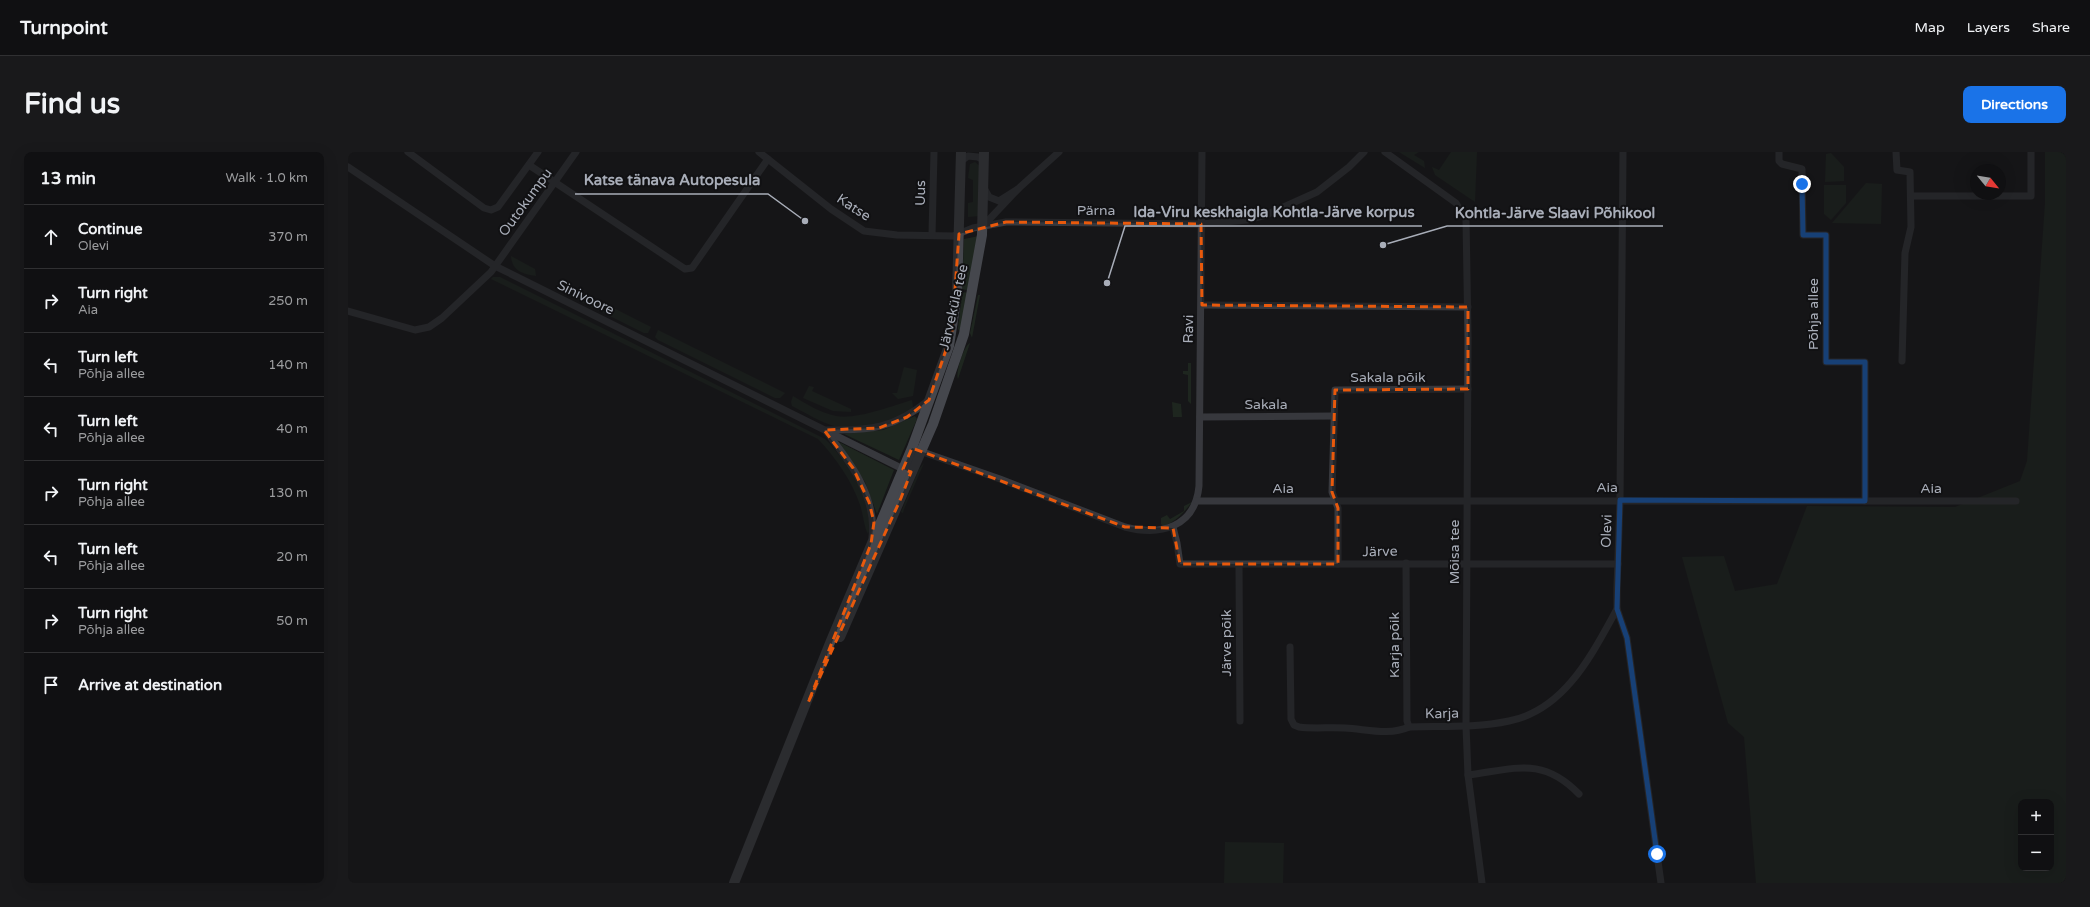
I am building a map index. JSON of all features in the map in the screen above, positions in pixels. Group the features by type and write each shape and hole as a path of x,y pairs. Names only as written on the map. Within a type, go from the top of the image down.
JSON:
{"main road":[{"name":"Järveküla tee","path":"916,450 929,400 952,332 957,294 956,235 961,152"},
{"name":"Järveküla tee","path":"808,704 848,620 901,498 907,470 964,334 983,226 984,156"},
{"name":"Järveküla tee","path":"808,704 897,482 907,470"},
{"path":"734,883 808,704"}],"street":[{"path":"408,152 484,208 491,210 498,207 538,152"},
{"name":"Outokumpu","path":"348,311 408,328 422,330 429,328 442,318 486,277 556,182 576,152"},
{"name":"Katse","path":"759,152 831,209 864,231 879,234 956,235"},
{"name":"Uus","path":"932,235 934,152"},
{"path":"983,226 1018,189 1059,152"},
{"name":"Ravi","path":"1196,503 1200,417 1202,305 1202,152"},
{"name":"Pärna","path":"956,235 983,226 1006,222 1201,224 1247,220 1288,206 1317,192 1349,167 1364,152"},
{"name":"Mõisa tee","path":"1385,152 1456,203 1466,219 1468,307 1466,726 1468,775 1482,883"},
{"name":"Olevi","path":"1623,152 1620,500 1617,609 1627,638 1661,883"},
{"name":"Põhja allee","path":"1779,152 1779,161 1782,164 1802,169 1803,235 1826,235 1826,362 1865,362 1865,501"},
{"path":"1896,152 1897,170 1910,172 1912,196 1911,227 1905,253 1902,361"},
{"path":"1912,196 2032,196 2031,152"},
{"name":"Järveküla tee","path":"960,162 965,158 973,156 984,156"},
{"path":"529,165 688,270 695,264 768,159"},
{"name":"Sinivoore","path":"348,167 495,266 907,470"},
{"path":"983,179 986,194 996,201 1002,200 1018,189"},
{"path":"1202,305 1468,307"},
{"name":"Sakala põik","path":"1333,416 1335,390 1468,389"},
{"name":"Sinivoore","path":"824,430 879,428 907,417 929,400"},
{"path":"1333,416 1332,492 1336,501 1338,515 1338,564"},
{"name":"Sakala","path":"1200,417 1333,416"},
{"name":"Sinivoore","path":"824,430 853,468 869,502 874,522 871,544"},
{"path":"916,450 1000,478 1119,525 1142,530 1162,530 1172,527 1186,517 1196,503"},
{"name":"Aia","path":"1196,503 1467,500 2016,501"},
{"name":"Järve","path":"1172,527 1177,543 1180,564 1618,564"},
{"name":"Karja põik","path":"1406,563 1407,721 1409,727"},
{"name":"Järve põik","path":"1239,564 1240,722"},
{"name":"Karja","path":"1290,647 1290,708 1294,724 1310,728 1345,728 1366,731 1401,730 1409,727 1466,726 1511,721 1551,702 1569,686 1584,666 1617,609"},
{"path":"1468,775 1524,768 1538,768 1568,782 1579,794"}],"highlighted area":[{"path":"1006,222 1201,224 1202,305 1468,307 1468,389 1335,390 1332,492 1338,508 1338,564 1180,564 1173,528 1125,527 912,448 903,469 911,472 901,498 808,703 871,544 874,522 869,502 853,468 824,430 879,428 907,417 929,400 952,332 959,234"}],"shaded area":[{"path":"1399,152 1419,152 1414,155 1424,161 1425,168"},
{"path":"1451,152 1477,152 1475,202 1435,175 1432,167 1439,170"},
{"path":"2045,152 2066,152 2066,883 1756,883 1744,737 1728,723 1682,557 1724,556 1735,591 1777,584 1807,506 1955,507 2020,481 2027,461 2045,203"},
{"path":"1831,153 1844,167 1844,181 1825,182 1826,154"},
{"path":"975,162 981,167 979,216 968,217 968,203 973,202 973,180 968,178 970,164"},
{"path":"1866,183 1882,184 1881,224 1832,223"},
{"path":"1824,185 1846,185 1846,203 1831,220 1824,214"},
{"path":"979,236 970,291 962,289 964,239"},
{"path":"511,256 535,269 536,276 519,271 514,265"},
{"path":"493,277 500,277 825,439 833,447 850,470 864,497 869,511 870,523 868,534 853,487 837,462 818,439 491,279"},
{"path":"563,285 568,285 651,327 648,333 644,333 568,295 560,288"},
{"path":"962,292 969,293 960,331 958,329"},
{"path":"978,295 980,295 972,338 970,333"},
{"path":"658,330 785,393 780,398 775,398 658,340 655,337"},
{"path":"970,343 958,379 957,376 961,360 965,349"},
{"path":"1188,363 1191,363 1191,404 1188,401 1188,375 1183,374 1183,371 1188,371"},
{"path":"904,367 917,370 913,396 898,399 892,393 897,393"},
{"path":"809,386 814,387 812,391 851,409 851,412 833,411 803,398"},
{"path":"793,396 830,415 844,417 884,409 912,400 913,407 908,412 889,421 864,426 842,427 824,422 792,406 791,402"},
{"path":"1172,402 1181,404 1182,417 1173,417"},
{"path":"915,416 917,419 899,460 844,434 883,430"},
{"path":"839,442 894,470 877,514 865,482"},
{"path":"924,463 903,513 901,512 919,469"},
{"path":"1192,502 1183,513 1176,519 1163,526 1161,524 1161,518 1167,515 1170,519 1184,511 1184,506"},
{"path":"1225,842 1284,843 1283,883 1224,883"}],"place":[{"name":"Katse tänava Autopesula","path":"805,221"},
{"name":"Kohtla-Järve Slaavi Põhikool","path":"1383,245"},
{"name":"Ida-Viru keskhaigla Kohtla-Järve korpus","path":"1107,283"}],"route":[{"path":"1657,854 1627,638 1617,609 1620,500 1865,501 1865,362 1826,362 1826,235 1803,235 1802,184"}]}
